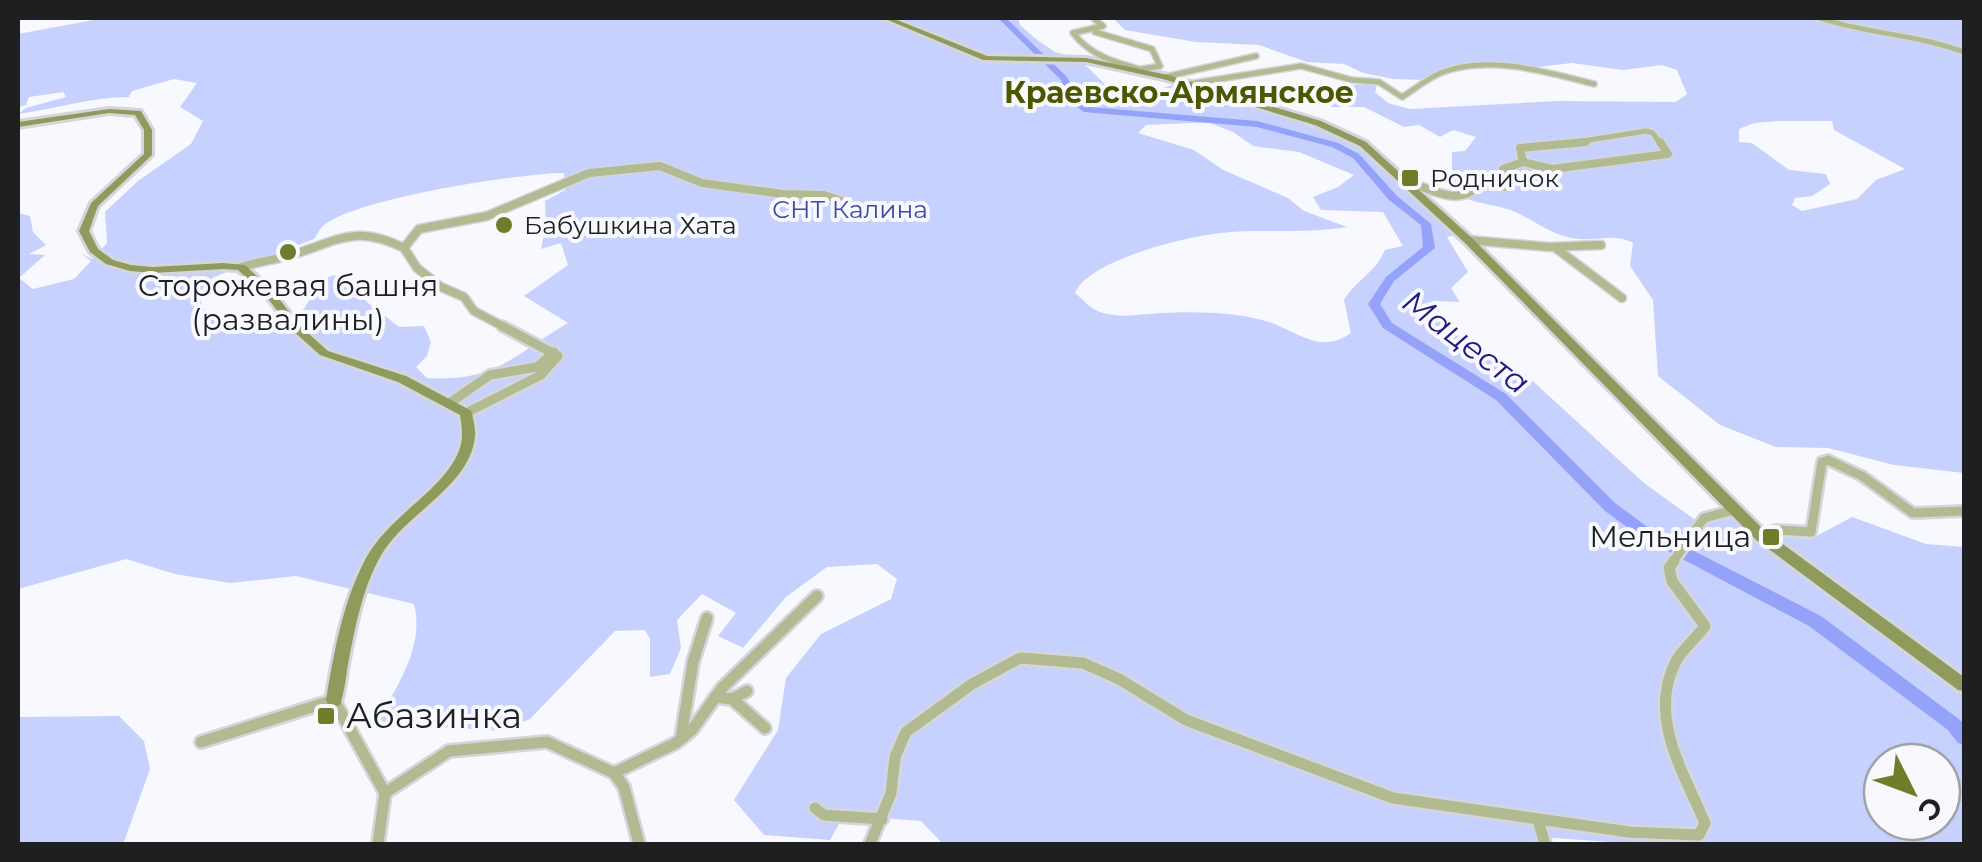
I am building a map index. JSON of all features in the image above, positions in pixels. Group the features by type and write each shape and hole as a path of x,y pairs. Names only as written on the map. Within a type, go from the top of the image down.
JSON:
{"street":[{"path":"886,18 981,56 1070,60 1137,69 1160,66 1152,49 1119,36 1080,30"},
{"path":"1093,18 1103,26 1080,30 1074,36 1093,54 1338,130 1363,144 1409,182 1760,534 1964,685"},
{"path":"1820,18 1843,26 1925,38 1964,52"},
{"path":"1166,78 1256,56"},
{"path":"1188,84 1301,66 1352,80 1379,82 1400,98 1452,69 1511,66 1544,70 1594,84"},
{"path":"18,124 109,111 138,113 148,130 148,155 88,214 84,231 90,245 115,262 147,270 241,267 287,256 353,232 403,244 416,268 441,288 464,298 474,311 554,352 557,360 541,376 466,412"},
{"path":"1409,182 1454,198 1475,190 1480,183 1504,188 1503,169 1523,162 1552,169 1668,156 1653,133 1646,130 1589,142 1519,149 1523,162"},
{"path":"403,244 420,228 486,216 589,173 660,166 702,183 838,199 853,206 856,216"},
{"path":"1468,240 1549,247 1601,245"},
{"path":"1549,247 1568,254 1611,294 1622,298"},
{"path":"241,267 270,294 296,328 324,352 402,379 466,412 470,435 459,466 390,532 372,562 340,664 334,700 386,792 378,844"},
{"path":"451,402 490,375 537,367 554,352"},
{"path":"1760,534 1776,530 1811,532 1822,462 1828,460 1862,476 1913,514 1964,511"},
{"path":"870,844 882,818 906,732 972,684 1020,658 1083,663 1186,720 1392,798 1538,820 1699,836 1706,823 1664,730 1664,688 1677,658 1705,626 1672,581 1669,568 1704,518 1734,510"},
{"path":"614,773 692,730 715,696 817,596"},
{"path":"681,738 692,692 690,666 708,618"},
{"path":"732,699 746,691"},
{"path":"715,696 732,699 765,728"},
{"path":"201,742 334,700"},
{"path":"386,792 449,750 548,742 614,773 624,787 639,844"},
{"path":"815,808 824,815 882,818"},
{"path":"1538,820 1545,844"}],"green space":[{"name":"СНТ Калина","path":"104,18 1018,18 1020,25 1036,39 1055,52 1079,59 1109,88 1142,94 1180,83 1347,139 1379,163 1456,235 1447,237 1468,272 1451,288 1460,302 1436,301 1446,335 1467,336 1473,348 1487,358 1525,374 1644,483 1698,522 1727,512 1753,536 1811,539 1852,517 1926,544 1964,547 1964,844 1640,844 1539,837 1535,844 943,844 921,821 844,815 830,840 764,835 734,800 778,730 786,678 821,634 891,599 897,579 877,564 827,567 786,597 743,648 718,636 736,613 702,594 677,620 681,648 670,674 650,677 650,639 645,630 615,631 530,719 502,731 376,723 412,651 416,635 414,604 296,576 230,583 175,574 126,559 18,589 18,213 30,216 33,232 46,245 29,254 45,255 19,278 33,289 74,279 91,261 81,254 93,259 107,243 105,212 138,181 191,144 203,121 180,107 197,83 174,79 132,91 129,97 18,114 66,97 63,92 29,97 26,105 18,107 18,34","holes":["1210,123 1253,146 1299,152 1354,175 1338,187 1313,197 1321,210 1383,212 1403,246 1385,250 1344,300 1351,333 1320,342 1260,319 1232,314 1115,315 1096,311 1075,293 1083,282 1114,262 1174,242 1224,233 1347,227 1304,211 1288,198 1223,170 1194,150 1138,133 1146,125","564,173 565,190 545,201 546,226 541,249 561,243 568,265 524,296 568,323 488,371 471,376 427,378 416,367 427,356 431,342 424,326 399,327 358,295 348,273 323,280 304,309 294,313 230,320 208,313 202,304 201,292 214,277 314,239 322,227 366,207 476,183"]},
{"path":"1113,18 1964,18 1964,473 1894,465 1828,448 1776,447 1720,425 1658,376 1653,300 1630,266 1633,243 1613,238 1570,238 1513,211 1459,196 1452,192 1452,152 1465,151 1476,137 1453,130 1440,137 1419,125 1404,127 1364,107 1332,107 1318,97 1331,88 1372,83 1377,85 1375,92 1388,103 1410,109 1558,101 1676,102 1687,94 1677,70 1662,65 1623,70 1572,63 1537,67 1503,64 1457,67 1427,80 1393,79 1363,73 1344,64 1307,62 1259,45 1196,42 1125,30","holes":["1832,121 1834,130 1905,169 1876,180 1857,199 1802,211 1792,205 1795,198 1812,196 1830,184 1826,174 1789,170 1752,143 1739,142 1739,129 1754,123"]},
{"path":"119,716 144,741 150,769 124,842 18,844 18,717"}],"waterway":[{"name":"Мацеста","path":"1002,18 1064,78 1075,101 1087,110 1257,124 1335,145 1356,156 1393,198 1426,224 1429,248 1390,279 1374,304 1387,325 1501,397 1610,507 1644,532 1815,621 1954,725 1964,737"}],"place":[{"name":"Родничок","path":"1410,178"},
{"name":"Бабушкина Хата","path":"504,225"},
{"name":"Сторожевая башня (развалины)","path":"288,252"},
{"name":"Мельница","path":"1771,537"},
{"name":"Абазинка","path":"326,716"}],"district":[{"name":"Краевско-Армянское","path":"1179,93"}]}
